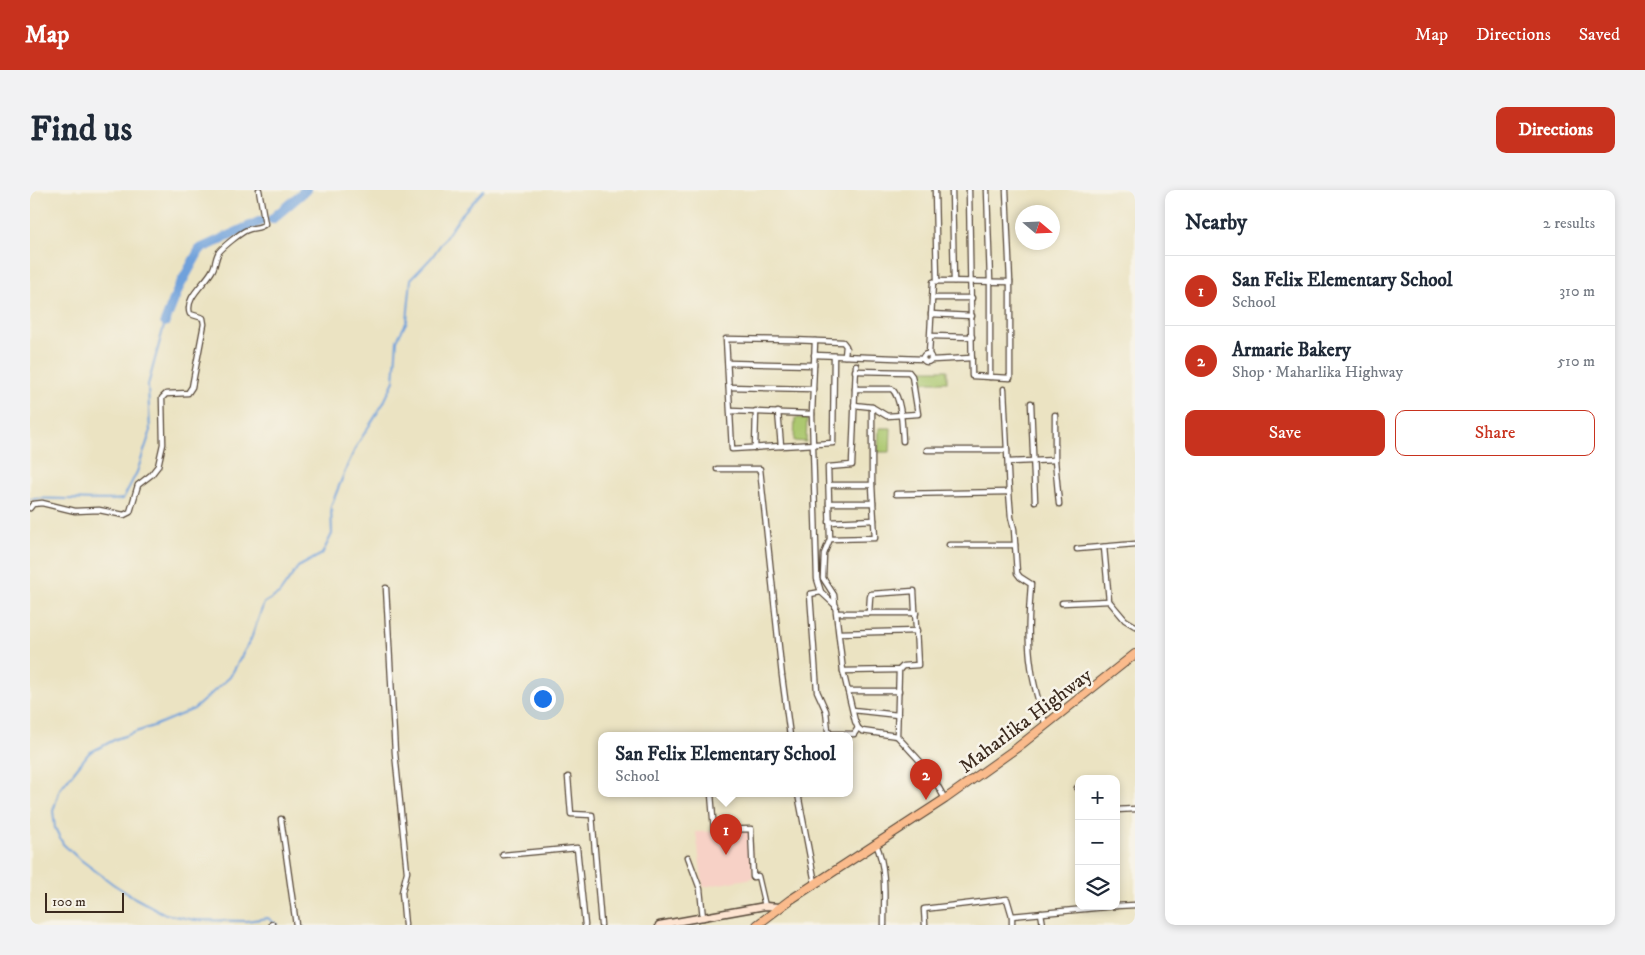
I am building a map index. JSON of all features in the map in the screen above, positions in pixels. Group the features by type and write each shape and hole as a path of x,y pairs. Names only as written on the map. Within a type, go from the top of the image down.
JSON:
{"highway":[{"name":"Maharlika Highway","path":"757,925 815,883 945,799 1046,726 1135,654"}],"street":[{"path":"30,508 33,504 42,503 75,511 98,510 124,515 130,512 138,485 158,466 163,444 162,398 166,394 188,393 192,387 204,324 203,318 190,314 188,307 190,302 213,270 221,250 247,229 262,227 265,224 259,190"},
{"path":"814,355 923,359 927,363 930,357 933,282 936,281 935,190"},
{"path":"952,190 954,281"},
{"path":"969,190 972,281 972,376 1010,378 1010,282 1006,190"},
{"path":"986,190 990,281 990,377"},
{"path":"936,281 1010,282"},
{"path":"932,298 972,298"},
{"path":"931,314 972,316"},
{"path":"931,336 972,337"},
{"path":"834,356 833,442 732,450 726,339 843,342 846,346 845,356"},
{"path":"815,341 812,443 817,579 821,592 837,607"},
{"path":"930,357 972,358"},
{"path":"728,363 814,365"},
{"path":"856,364 852,465 828,467 830,539 824,554 823,578 834,595 837,607 843,671 858,728 862,731 897,736 930,772 945,799"},
{"path":"854,405 872,407 880,410 887,416 918,414 912,376 909,372 855,371"},
{"path":"729,387 813,389"},
{"path":"855,389 892,389 896,393 901,415 903,441"},
{"path":"1004,389 1009,492 1017,573 1020,578 1030,584 1030,666 1046,726"},
{"path":"1031,403 1035,501"},
{"path":"830,539 875,538 872,485 872,407"},
{"path":"731,410 812,414"},
{"path":"756,411 756,448"},
{"path":"778,412 781,446"},
{"path":"1055,415 1059,504"},
{"path":"927,450 1008,450"},
{"path":"1008,462 1056,460"},
{"path":"717,469 760,469 789,732"},
{"path":"829,485 872,485"},
{"path":"896,494 1009,492"},
{"path":"830,503 873,503"},
{"path":"829,522 874,520"},
{"path":"949,544 1015,545"},
{"path":"1077,549 1135,544"},
{"path":"1104,547 1109,601 1125,620 1135,626"},
{"path":"386,588 395,753 407,872 402,892 405,925"},
{"path":"843,671 899,670 903,666 918,665 914,591 871,594 869,613"},
{"path":"821,592 810,594 817,691 827,715 829,732"},
{"path":"1062,603 1109,601"},
{"path":"837,613 916,613"},
{"path":"839,633 916,631"},
{"path":"897,736 899,670"},
{"path":"848,691 899,690"},
{"path":"853,710 898,715"},
{"path":"853,734 858,728"},
{"path":"568,777 571,814 592,815 601,925"},
{"path":"711,797 714,830 751,829 753,877 758,876 765,906"},
{"path":"799,797 815,883"},
{"path":"1120,810 1135,809"},
{"path":"281,819 296,925"},
{"path":"876,844 882,861 884,925"},
{"path":"504,855 577,848 585,925"},
{"path":"688,857 700,889 703,918"},
{"path":"925,925 924,909 1007,899 1012,916 1012,925"},
{"path":"1120,906 1135,905"},
{"path":"660,925 765,906 780,908"},
{"path":"1012,916 1075,910"},
{"path":"1041,913 1042,925"}],"shaded area":[{"path":"751,830 753,878 703,887 696,832"}],"green space":[{"path":"923,370 947,370 947,382 923,382"},
{"path":"795,418 807,418 806,442 794,441"},
{"path":"879,428 891,428 890,452 878,452"}],"waterway":[{"path":"272,219 306,190"},
{"path":"277,925 268,918 246,921 195,920 165,914 113,884 77,857 63,844 55,828 53,811 60,789 89,753 116,739 194,709 230,677 251,639 264,603 279,594 298,567 322,554 332,534 331,506 348,464 357,445 383,404 394,381 397,340 407,321 411,279 432,257 461,215 484,190"},
{"path":"165,322 179,287 200,249 261,221"},
{"path":"30,499 123,499 137,472 150,433 148,385 165,322"}],"place":[{"name":"Armarie Bakery","path":"926,800"},
{"name":"San Felix Elementary School","path":"726,855"}]}
